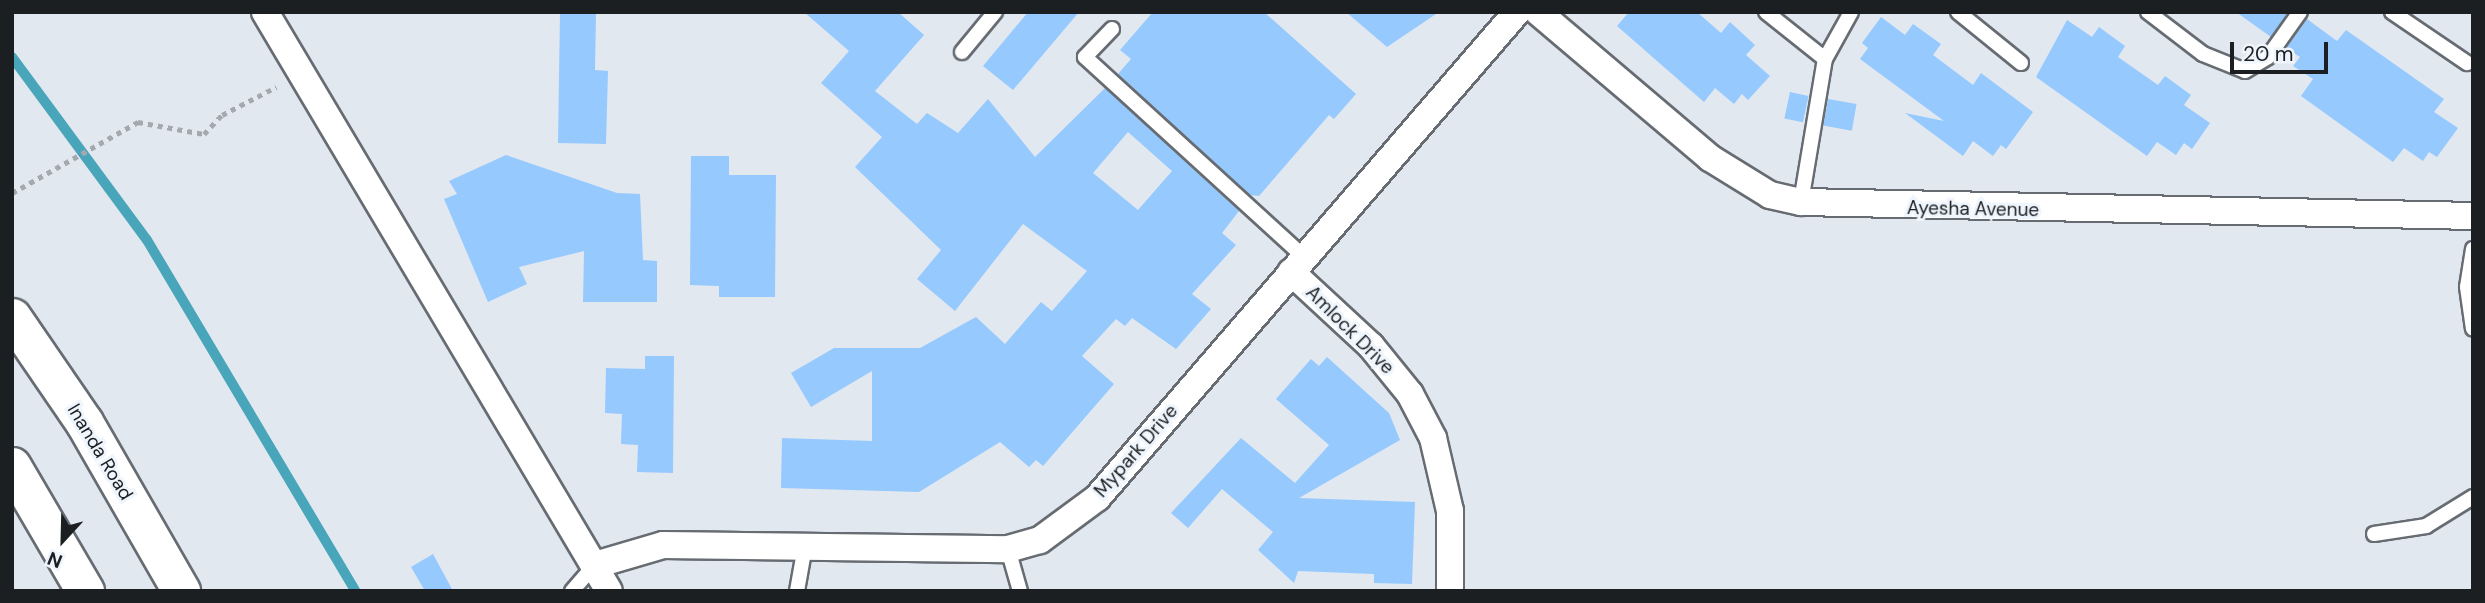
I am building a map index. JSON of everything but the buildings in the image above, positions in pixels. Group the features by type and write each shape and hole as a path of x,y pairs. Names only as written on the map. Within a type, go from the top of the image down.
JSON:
{"main road":[{"name":"Inanda Road","path":"12,317 84,422 181,591"},
{"path":"12,466 85,591"}],"street":[{"path":"265,12 609,591"},
{"name":"Mypark Drive","path":"594,565 663,545 1008,549 1040,540 1097,498 1517,12"},
{"name":"Ayesha Avenue","path":"1538,12 1710,158 1770,195 1801,202 2473,216"},
{"name":"Amlock Drive","path":"1298,264 1410,394 1433,438 1450,511 1450,591"}],"lane":[{"path":"962,52 995,12"},
{"path":"1766,12 1825,59"},
{"path":"1801,202 1825,59 1851,12"},
{"path":"1958,12 2021,63"},
{"path":"2148,12 2203,54 2245,71 2268,57 2300,12"},
{"path":"2392,12 2467,64"},
{"path":"1112,29 1086,57 1298,264"},
{"path":"2473,249 2468,287 2473,329"},
{"path":"2374,534 2426,526 2473,497"},
{"path":"797,591 805,546"},
{"path":"1008,549 1020,591"},
{"path":"572,591 594,565"}],"path":[{"path":"12,193 138,122 204,134 222,115 300,71"}],"waterway":[{"path":"12,57 147,240 355,591"}]}
